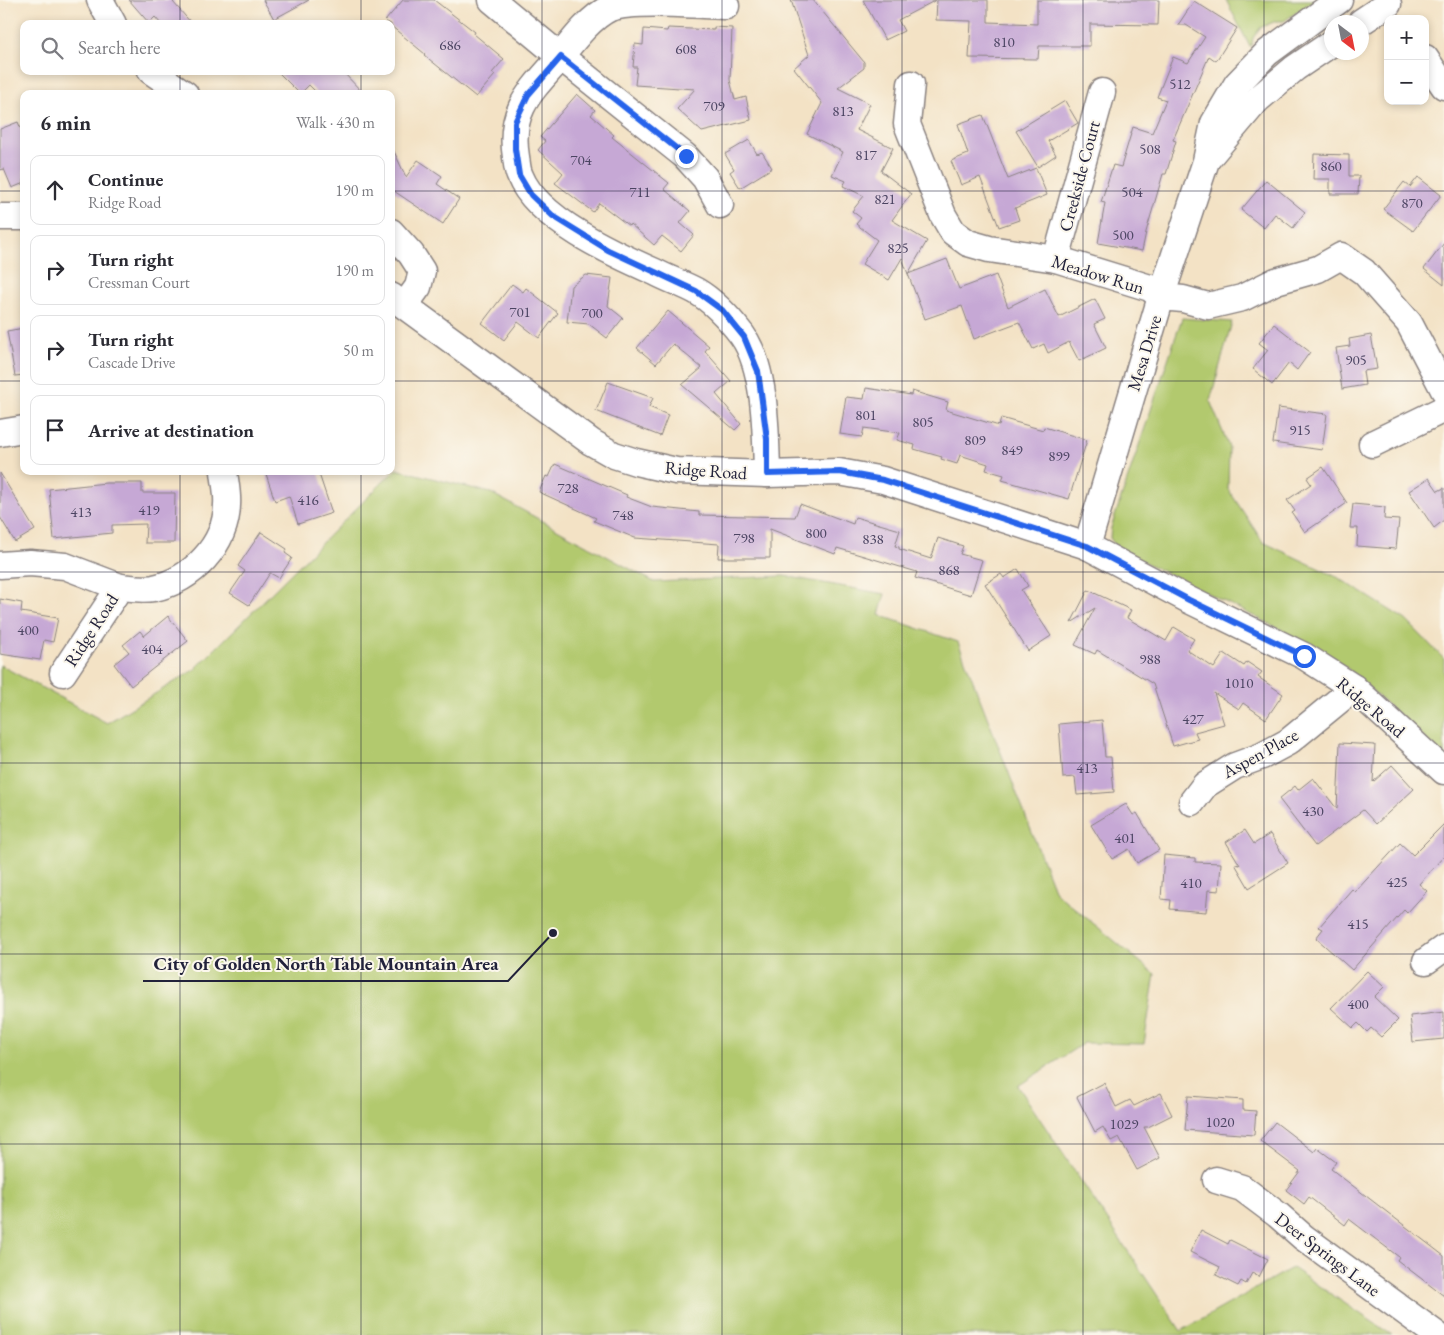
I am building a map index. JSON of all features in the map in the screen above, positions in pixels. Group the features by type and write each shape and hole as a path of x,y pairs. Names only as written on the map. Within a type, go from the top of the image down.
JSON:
{"street":[{"path":"100,0 111,20"},
{"path":"492,0 686,156 705,178 720,205"},
{"name":"Mesa Drive","path":"1087,546 1161,297 1206,161 1214,123 1237,84 1268,53 1339,0"},
{"path":"726,6 635,3 610,8 591,21 528,95 515,122 515,149 519,175 531,195 553,216 608,250 696,291 722,310 744,337 758,371 767,439 767,474"},
{"path":"1369,18 1391,8"},
{"name":"Mesa Drive","path":"1206,161 1257,100 1295,68 1324,48"},
{"path":"1426,60 1444,86"},
{"path":"157,75 179,90"},
{"name":"Meadow Run","path":"911,84 907,124 943,214 953,232 968,243 989,249 1056,259 1150,288 1161,297 1183,299 1208,306 1242,298 1276,281 1318,269 1341,256 1364,272 1409,323 1444,390"},
{"name":"Creekside Court","path":"1056,259 1102,92"},
{"path":"0,217 20,217"},
{"path":"395,236 411,254 422,271 418,287 398,301"},
{"name":"Ridge Road","path":"398,301 591,442 614,455 676,471 767,474 840,472 883,480 1087,546 1189,600 1304,656 1354,688 1444,771"},
{"path":"1372,444 1444,410"},
{"path":"0,433 20,430"},
{"name":"Ridge Road","path":"0,565 30,563 65,566 120,587 138,589 152,588 180,579 197,567 211,551 221,535 228,505 224,475"},
{"name":"Ridge Road","path":"63,673 120,587"},
{"name":"Aspen Place","path":"1192,802 1205,785 1235,766 1262,756 1288,742 1354,688"},
{"name":"Deer Springs Lane","path":"1216,1180 1242,1188 1303,1237 1436,1335"}],"green space":[{"path":"1226,0 1315,0 1284,21 1276,21 1260,28 1253,38 1250,47"},
{"path":"1182,318 1232,322 1210,401 1229,447 1228,489 1263,542 1337,577 1406,620 1444,659 1444,756 1347,668 1280,629 1118,549 1110,538 1111,528"},
{"path":"395,470 491,493 654,582 784,576 885,594 879,615 958,642 1055,892 1155,974 1144,1044 1084,1043 1018,1086 1181,1331 1292,1268 1392,1335 0,1335 0,665 107,723 194,670 390,475 395,475"}],"building":[{"path":"129,0 176,0 173,2 189,20 158,20 155,17 152,20 146,20"},
{"path":"263,0 309,0 274,19"},
{"path":"403,0 434,0 475,32 474,34 504,59 492,73 495,75 476,97 395,29 395,20 386,20"},
{"path":"791,0 813,0 864,62 864,68 838,88 870,104 857,130 893,148 881,171 911,194 892,220 927,241 908,274 902,258 889,280 862,264 877,240 856,224 861,218 852,211 864,196 843,186 846,181 832,175 843,152 807,134 822,103 794,68 809,55"},
{"path":"863,0 936,0 898,20 904,31 885,40"},
{"path":"937,0 988,0 988,22 1037,24 1037,0 1159,0 1158,25 1090,24 1090,46 1039,46 1038,59 969,58 971,21 936,20"},
{"path":"1194,1 1237,28 1216,61 1209,56 1173,140 1176,141 1166,174 1163,174 1142,251 1098,243 1105,203 1101,202 1113,165 1121,167 1133,127 1152,133 1166,100 1157,97 1173,57 1188,63 1205,37 1186,25 1178,25"},
{"path":"714,27 732,28 730,80 735,100 746,97 751,120 702,132 677,109 695,89 635,85 637,67 633,67 635,44 643,45 644,29 667,31 668,28 714,30"},
{"path":"281,75 346,75 360,90 314,90 309,85 304,90 296,90"},
{"path":"577,94 595,110 591,115 614,135 612,137 669,183 664,189 690,211 680,223 694,235 681,251 662,236 654,245 630,224 629,226 599,203 593,212 555,183 563,173 538,150 545,141 540,137"},
{"path":"1065,101 1078,123 1048,141 1056,155 1038,167 1016,131"},
{"path":"983,115 1008,179 1036,168 1047,195 1015,208 1019,220 999,227 980,177 961,185 951,161 968,154 958,124"},
{"path":"18,122 20,127 20,185 12,188 4,169 0,170 0,129"},
{"path":"749,140 757,154 762,152 772,168 740,188 730,172 734,169 725,154"},
{"path":"395,154 406,177 418,160 442,176 437,184 459,199 443,224 395,192"},
{"path":"1314,154 1349,155 1349,176 1359,176 1358,194 1330,194 1330,179 1313,179"},
{"path":"1418,177 1441,195 1413,231 1383,209 1404,182 1410,187"},
{"path":"1266,180 1305,212 1293,228 1275,214 1264,228 1241,210"},
{"path":"1444,243 1444,285 1424,269"},
{"path":"947,259 959,289 996,275 1008,307 1045,289 1059,317 1095,299 1105,319 1094,324 1106,348 1079,361 1069,342 1048,353 1044,344 1033,349 1019,322 974,339 962,306 925,319 908,274"},
{"path":"586,275 612,278 608,306 623,318 607,338 589,324 567,322 571,286"},
{"path":"512,284 523,292 526,288 558,313 539,338 518,322 504,340 482,323"},
{"path":"668,311 709,346 705,351 731,381 716,394 741,424 735,430 682,385 702,368 673,344 656,364 637,348"},
{"path":"1274,324 1310,352 1297,370 1289,363 1272,385 1253,369 1268,350 1259,343"},
{"path":"20,329 20,375 15,376 7,331"},
{"path":"1371,335 1377,369 1363,371 1365,385 1342,389 1336,348 1350,346 1349,339"},
{"path":"608,382 653,398 649,407 668,415 660,436 596,411"},
{"path":"866,388 911,395 912,391 948,402 946,410 999,426 1001,418 1043,430 1044,427 1087,440 1069,499 1002,480 1004,475 986,470 988,464 960,455 957,464 941,459 942,457 914,449 915,445 897,440 900,433 864,428 862,437 840,434 846,397 864,399"},
{"path":"1278,408 1327,414 1322,450 1273,443"},
{"path":"555,464 652,507 699,512 699,515 795,517 800,504 853,524 855,517 900,530 895,546 931,559 938,538 963,546 960,554 982,560 971,595 915,578 917,572 837,548 835,554 770,529 770,558 718,558 719,544 635,538 594,521 596,518 539,492 546,476 549,477"},
{"path":"1323,467 1347,503 1305,532 1292,513 1295,511 1287,500 1311,484 1307,478"},
{"path":"0,473 35,530 15,542 0,517"},
{"path":"266,475 319,475 332,513 298,524 289,496 275,501"},
{"path":"1429,478 1438,491 1444,488 1444,520 1434,528 1409,491"},
{"path":"106,483 142,483 142,493 175,493 174,543 145,543 146,524 112,525 112,533 54,539 49,489"},
{"path":"1353,504 1385,507 1384,519 1399,520 1396,549 1357,546 1358,528 1350,528"},
{"path":"261,532 287,549 285,553 292,558 279,578 270,573 249,605 230,593 245,571 238,566"},
{"path":"1018,569 1028,586 1021,590 1051,636 1028,651 985,584 1001,574 1004,578"},
{"path":"1088,590 1131,610 1127,618 1166,641 1174,627 1194,639 1187,650 1214,668 1224,653 1244,666 1247,662 1262,672 1258,677 1283,694 1266,719 1243,703 1239,709 1214,693 1224,724 1195,732 1198,739 1173,746 1153,684 1097,650 1095,654 1075,645 1095,608 1071,623"},
{"path":"0,599 22,603 21,612 58,618 53,642 44,640 40,660 0,654"},
{"path":"168,616 188,641 131,686 114,664 129,652 123,645 140,631 144,636"},
{"path":"1102,720 1105,757 1111,757 1114,792 1077,795 1075,777 1063,778 1059,724"},
{"path":"1340,743 1375,745 1373,782 1392,765 1414,789 1376,824 1363,810 1315,846 1279,799 1295,786 1298,790 1313,778 1337,809"},
{"path":"1126,804 1133,815 1137,813 1159,850 1137,863 1129,849 1112,859 1091,825"},
{"path":"1444,824 1444,856 1419,884 1427,891 1407,913 1404,910 1352,970 1316,938 1323,929 1319,927 1352,889 1355,892 1400,843 1413,855"},
{"path":"1245,830 1254,844 1270,834 1288,863 1249,888 1235,864 1240,865 1226,842"},
{"path":"1164,855 1195,858 1195,862 1221,863 1219,891 1208,890 1206,912 1170,909 1171,900 1161,899"},
{"path":"1367,971 1384,987 1374,997 1398,1020 1381,1037 1371,1028 1367,1032 1358,1023 1353,1028 1331,1008"},
{"path":"1444,1012 1444,1039 1413,1042 1410,1016"},
{"path":"1104,1083 1116,1107 1130,1100 1134,1106 1161,1093 1172,1115 1148,1127 1144,1127 1160,1158 1137,1170 1119,1137 1111,1141 1103,1127 1095,1132 1077,1097"},
{"path":"1188,1096 1243,1100 1243,1110 1256,1111 1254,1135 1185,1130"},
{"path":"1275,1122 1314,1152 1317,1148 1336,1162 1331,1169 1444,1256 1444,1296 1397,1260 1399,1257 1349,1219 1345,1225 1309,1197 1304,1204 1286,1190 1300,1171 1260,1141"},
{"path":"1201,1230 1228,1244 1230,1240 1268,1259 1259,1277 1252,1273 1246,1284 1241,1281 1238,1286 1216,1275 1220,1267 1190,1252"}],"place":[{"name":"City of Golden North Table Mountain Area","path":"553,933"}],"route":[{"path":"686,156 561,57 528,95 515,122 515,149 519,175 531,195 553,216 608,250 696,291 722,310 744,337 758,371 767,439 767,474 840,472 883,480 1087,546 1189,600 1304,656"}]}
